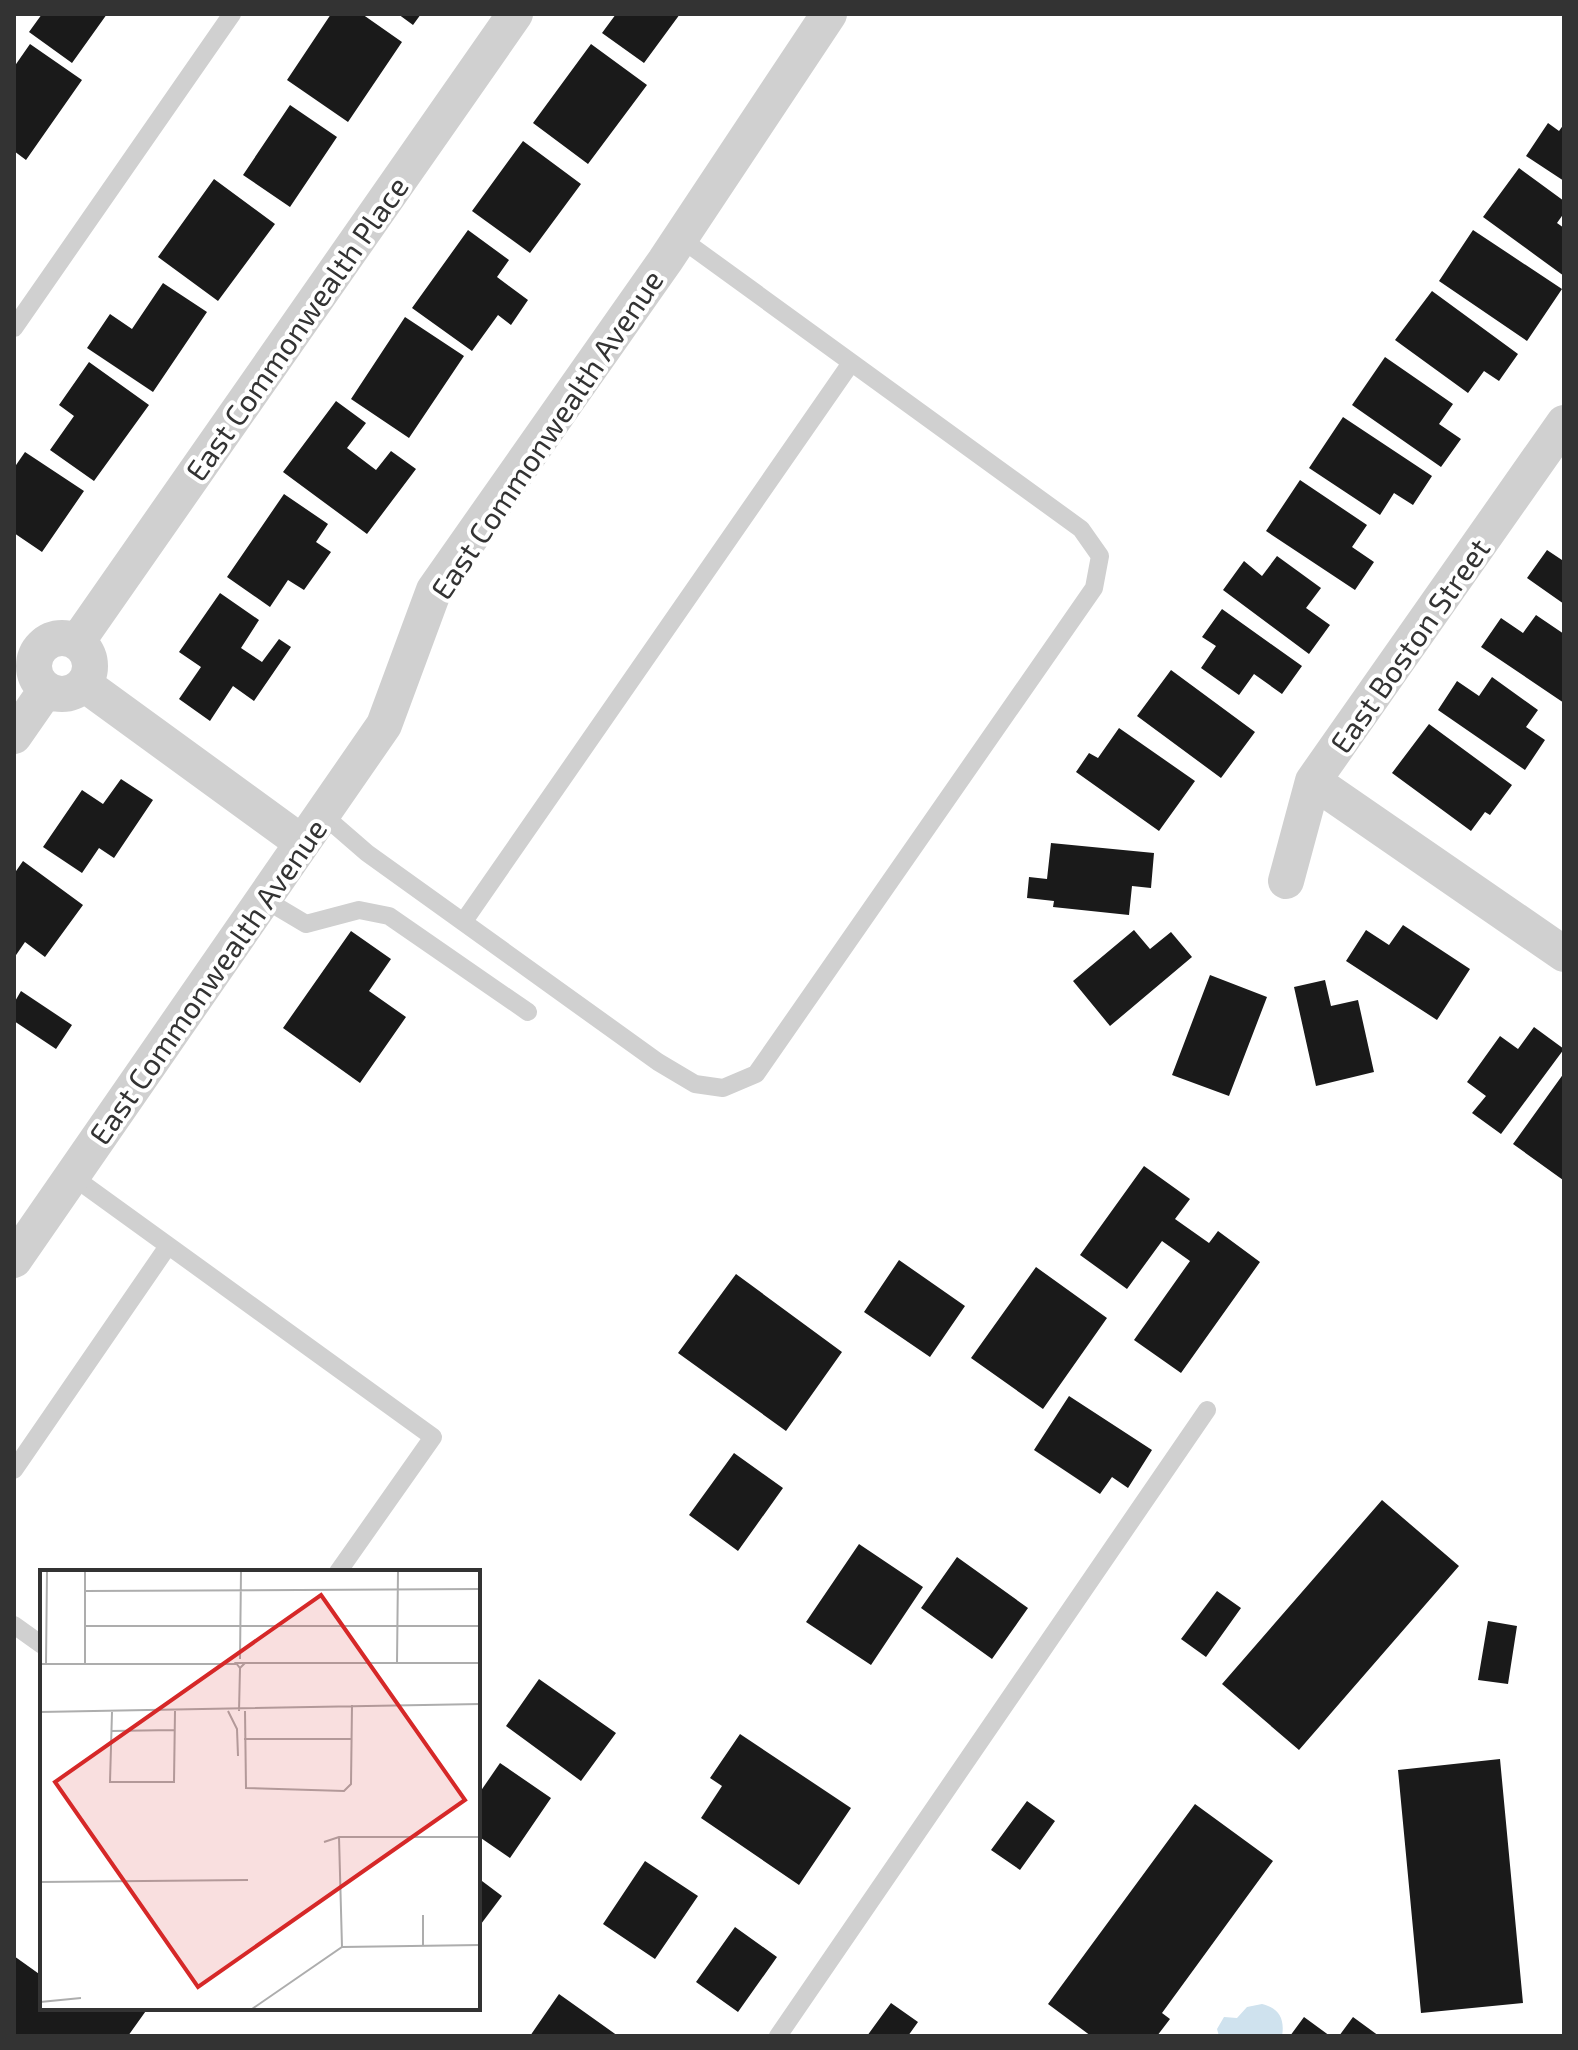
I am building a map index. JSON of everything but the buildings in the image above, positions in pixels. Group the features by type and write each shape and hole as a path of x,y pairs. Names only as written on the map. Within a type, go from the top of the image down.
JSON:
{"street":[{"name":"East Commonwealth Place","path":"77,642 515,14"},
{"name":"East Commonwealth Avenue","path":"14,1260 384,725 434,590 680,238 829,14"},
{"name":"East Boston Street","path":"1286,881 1313,781 1564,423"},
{"path":"59,638 77,642 89,658 90,667 84,684 69,693 46,690 37,681 26,641 59,638"},
{"path":"84,684 312,828"},
{"path":"14,736 46,690"},
{"path":"1313,781 1564,954"}],"lane":[{"path":"14,328 232,14"},
{"path":"312,828 367,853 658,1062 695,1084 723,1088 756,1074 1086,601 1094,588 1100,556 1081,529 680,238"},
{"path":"464,921 851,363"},
{"path":"264,899 306,924 359,910 389,916 528,1012"},
{"path":"72,1176 433,1437 339,1570"},
{"path":"14,1470 168,1246"},
{"path":"778,2036 1207,1410"},
{"path":"14,1625 40,1644"}],"water":[{"path":"1262,2004 1280,2015 1282,2036 1219,2036 1217,2029 1224,2017 1237,2018 1247,2007"}]}
